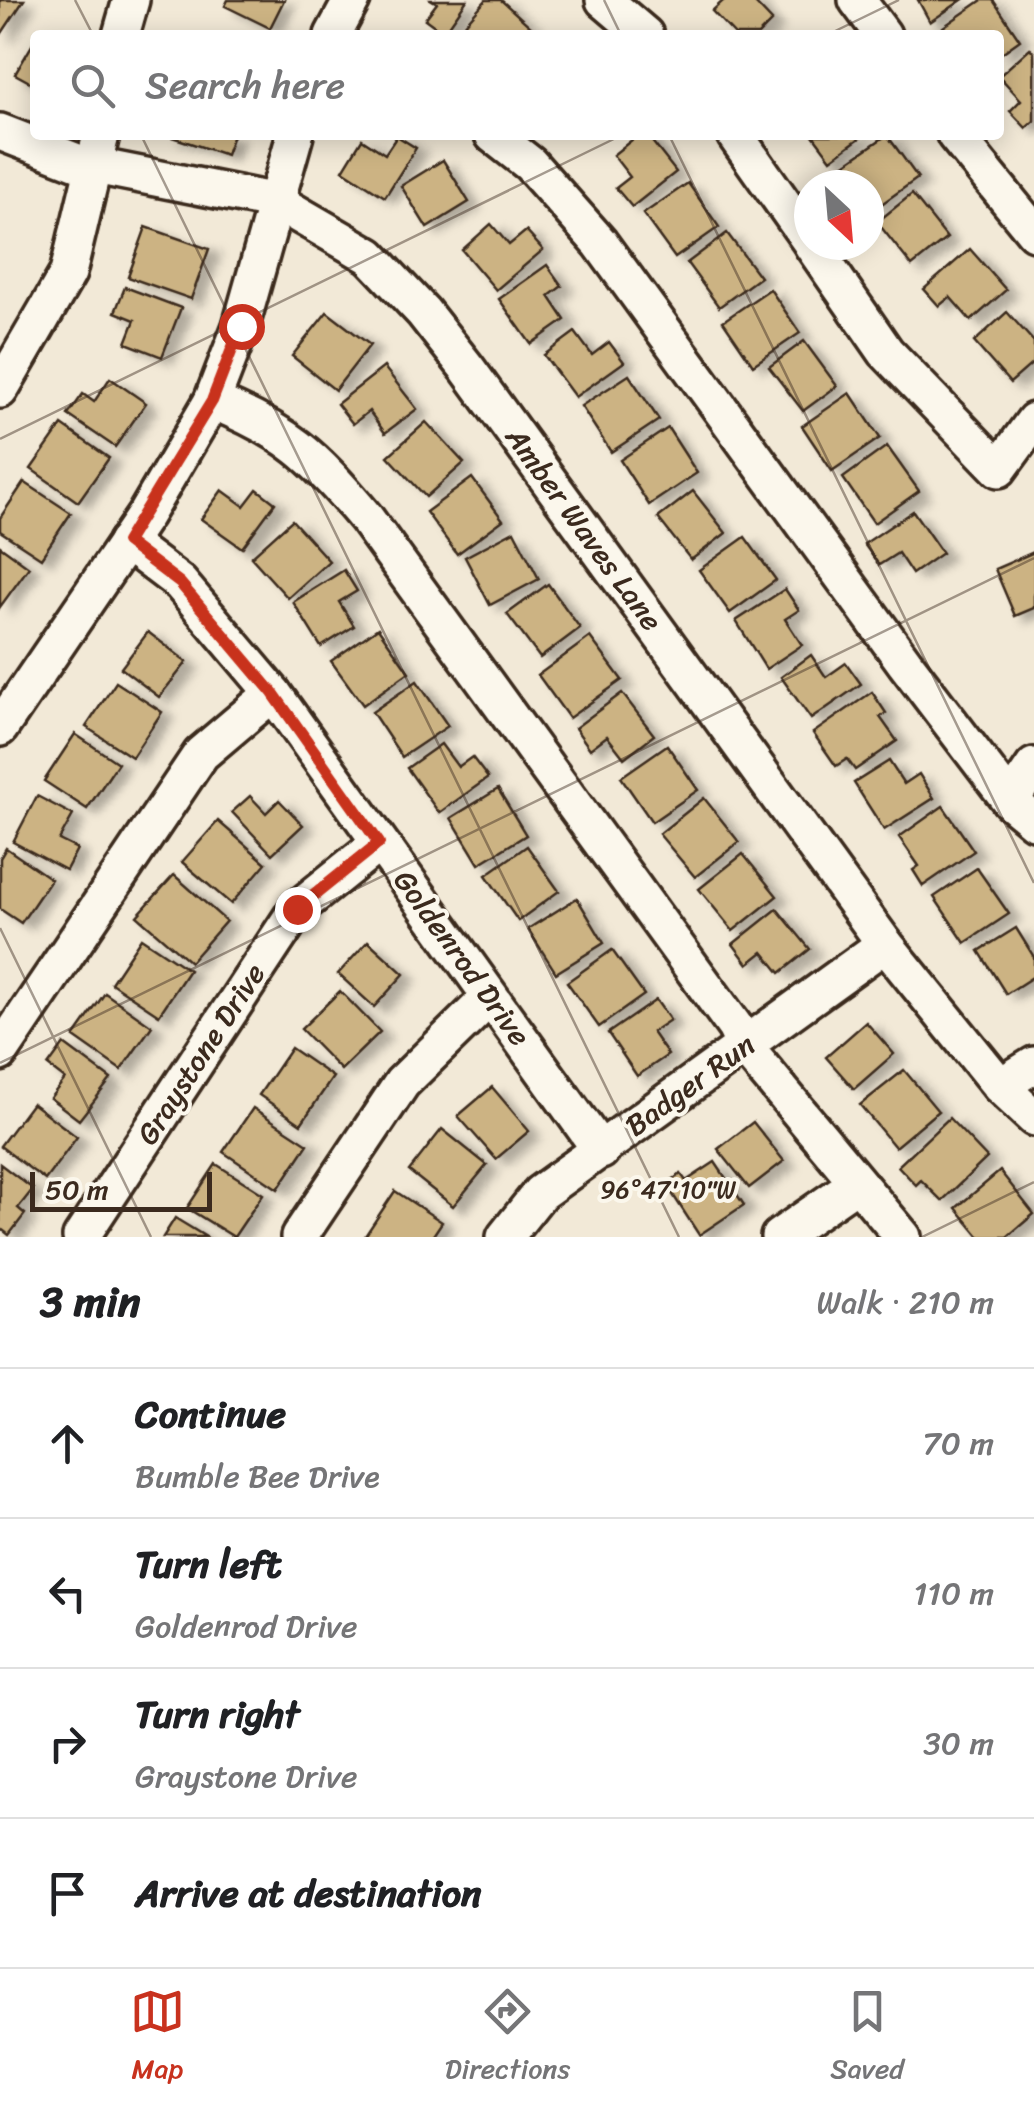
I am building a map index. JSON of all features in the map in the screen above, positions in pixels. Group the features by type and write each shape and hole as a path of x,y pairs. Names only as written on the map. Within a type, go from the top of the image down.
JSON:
{"street":[{"path":"123,30 132,0"},
{"path":"336,30 352,0"},
{"path":"604,0 639,30"},
{"path":"857,0 880,30"},
{"name":"Amber Waves Lane","path":"0,132 30,138"},
{"name":"Amber Waves Lane","path":"41,140 98,151 277,202 370,256 423,312 885,944 1000,1086 1034,1118"},
{"path":"0,728 126,542 212,401 241,326 294,140"},
{"path":"499,140 530,164 600,243 1022,811"},
{"path":"739,140 794,219"},
{"path":"960,140 1034,232"},
{"path":"0,390 68,274 98,151"},
{"path":"823,260 886,352 999,469 1034,421"},
{"path":"212,401 256,418 300,444 354,503 723,1011 744,1046 903,1237"},
{"name":"Goldenrod Drive","path":"126,542 180,583 273,693 601,1150"},
{"path":"0,1053 202,754 273,693"},
{"path":"1022,811 1034,766"},
{"name":"Graystone Drive","path":"81,1237 297,909 379,843"},
{"name":"Badger Run","path":"505,1237 540,1193 885,944"},
{"path":"299,1237 402,1083 490,997"},
{"path":"1000,1086 1034,1065"},
{"path":"779,1237 856,1183"}],"building":[{"path":"0,0 24,0 0,36"},
{"path":"228,0 284,0 270,28 225,6"},
{"path":"432,0 467,0 446,30 425,19 437,3"},
{"path":"486,0 501,0 532,28 530,30 459,30"},
{"path":"724,0 758,0 755,3 772,21 763,30 730,30 712,11"},
{"path":"918,0 962,0 930,22"},
{"path":"982,0 993,0 1020,40 1004,51 1004,30 943,27"},
{"path":"30,48 30,82 15,74"},
{"path":"1030,48 1034,53 1034,121 1026,128 1010,111 1021,100 1004,81 1004,71"},
{"path":"181,140 231,140 226,155"},
{"path":"361,140 385,154 394,140 403,140 416,148 385,197 343,170"},
{"path":"632,140 651,140 676,172 632,207 616,188 630,177 613,155"},
{"path":"817,140 857,140 831,159"},
{"path":"880,140 891,140 918,178 884,202 884,170 836,170"},
{"path":"443,160 469,202 427,228 401,186"},
{"path":"688,183 719,227 675,258 643,214"},
{"path":"912,194 947,238 912,266 884,231 884,216"},
{"path":"491,224 509,245 526,231 543,250 496,290 462,250"},
{"path":"146,227 209,249 191,299 128,277"},
{"path":"727,233 760,277 719,307 687,263"},
{"path":"970,249 1006,290 971,321 950,297 939,306 924,289"},
{"path":"547,265 562,286 549,296 565,320 531,344 499,299"},
{"path":"125,287 181,308 162,357 126,343 135,320 115,312"},
{"path":"770,289 800,333 753,365 723,321"},
{"path":"327,312 370,345 335,390 292,356"},
{"path":"1007,312 1034,342 1034,362 1010,383 974,342"},
{"path":"575,332 592,355 609,342 624,362 575,397 544,355"},
{"path":"804,341 837,386 803,411 769,367"},
{"path":"384,367 417,409 385,433 369,411 353,424 337,404"},
{"path":"629,375 659,420 611,452 581,406"},
{"path":"110,378 146,403 115,447 68,415 83,394 94,402"},
{"path":"850,393 880,438 832,471 802,426"},
{"path":"426,422 464,463 426,497 388,456"},
{"path":"62,425 109,458 78,502 31,469"},
{"path":"668,428 697,473 649,505 620,460"},
{"path":"887,446 919,491 874,523 843,478"},
{"path":"472,478 503,520 457,554 426,512"},
{"path":"24,482 71,513 41,558 0,531 0,518"},
{"path":"257,489 275,503 242,548 201,519 222,490 244,506"},
{"path":"693,491 726,533 691,560 658,518"},
{"path":"913,511 942,553 912,574 898,553 879,565 864,544"},
{"path":"292,520 329,561 288,598 251,557"},
{"path":"514,531 539,579 490,605 465,557"},
{"path":"745,537 776,580 730,613 699,570"},
{"path":"0,546 29,567 0,607"},
{"path":"1034,552 1034,608 1015,616 995,569"},
{"path":"344,570 357,591 339,602 354,626 321,647 293,602"},
{"path":"548,584 580,628 540,658 507,614"},
{"path":"785,589 799,610 785,619 802,645 766,669 736,621"},
{"path":"378,628 409,672 363,705 331,661"},
{"path":"148,632 187,662 159,697 121,668"},
{"path":"590,637 622,680 569,718 538,675"},
{"path":"811,655 826,677 846,663 861,684 811,719 781,677"},
{"path":"417,681 448,726 402,757 372,712"},
{"path":"116,682 162,712 132,757 86,727"},
{"path":"872,692 886,713 880,717 897,741 855,770 847,759 836,766 813,733"},
{"path":"622,693 654,735 624,758 607,736 590,749 575,728"},
{"path":"75,734 118,763 87,809 44,781"},
{"path":"441,744 458,767 472,757 488,778 439,813 407,768"},
{"path":"667,745 698,790 652,822 621,777"},
{"path":"889,761 904,784 919,774 934,798 884,830 854,783"},
{"path":"498,789 526,835 479,864 451,818"},
{"path":"37,796 73,815 59,840 77,849 66,870 13,842"},
{"path":"250,796 266,813 279,800 303,825 272,854 232,812"},
{"path":"704,798 739,842 695,877 659,834"},
{"path":"943,806 974,851 923,886 913,870 919,866 899,837"},
{"path":"218,821 266,863 231,904 182,862"},
{"path":"527,846 559,891 518,921 486,875"},
{"path":"6,848 51,879 21,923 0,909 0,858"},
{"path":"743,854 777,896 733,931 699,889"},
{"path":"977,868 1009,914 965,943 934,897"},
{"path":"174,875 226,921 190,962 137,916"},
{"path":"577,898 604,943 556,973 528,929"},
{"path":"777,909 810,949 780,973 763,952 748,964 733,944"},
{"path":"1016,928 1034,957 1034,976 1006,994 979,951"},
{"path":"141,938 189,970 159,1015 111,983"},
{"path":"368,941 404,974 374,1007 338,974"},
{"path":"612,950 644,995 599,1027 567,982"},
{"path":"340,991 380,1032 341,1070 301,1029"},
{"path":"105,993 152,1026 121,1070 74,1037"},
{"path":"656,1000 670,1020 652,1032 668,1055 637,1076 608,1033"},
{"path":"866,1022 894,1054 854,1089 826,1057"},
{"path":"64,1044 111,1079 79,1120 50,1098 65,1079 48,1066"},
{"path":"291,1048 333,1077 301,1124 259,1095"},
{"path":"904,1070 938,1111 895,1147 860,1105"},
{"path":"492,1087 529,1131 496,1159 458,1116"},
{"path":"32,1103 77,1137 45,1180 0,1146"},
{"path":"253,1108 308,1144 278,1189 223,1152"},
{"path":"949,1118 987,1158 942,1201 921,1180 916,1185 898,1166"},
{"path":"753,1122 784,1161 749,1188 718,1149"},
{"path":"442,1129 487,1165 453,1206 409,1171"},
{"path":"715,1162 744,1205 699,1235 666,1184 681,1174 686,1181"},
{"path":"0,1164 33,1189 18,1208 25,1214 9,1235 0,1228"},
{"path":"216,1164 263,1194 234,1237 187,1208"},
{"path":"1000,1171 1034,1214 1007,1237 980,1237 956,1208"},
{"path":"395,1191 442,1222 432,1237 365,1236"},
{"path":"175,1218 206,1237 163,1237"}],"route":[{"path":"241,326 212,401 146,516 126,542 180,583 273,693 379,843 297,909"}]}
